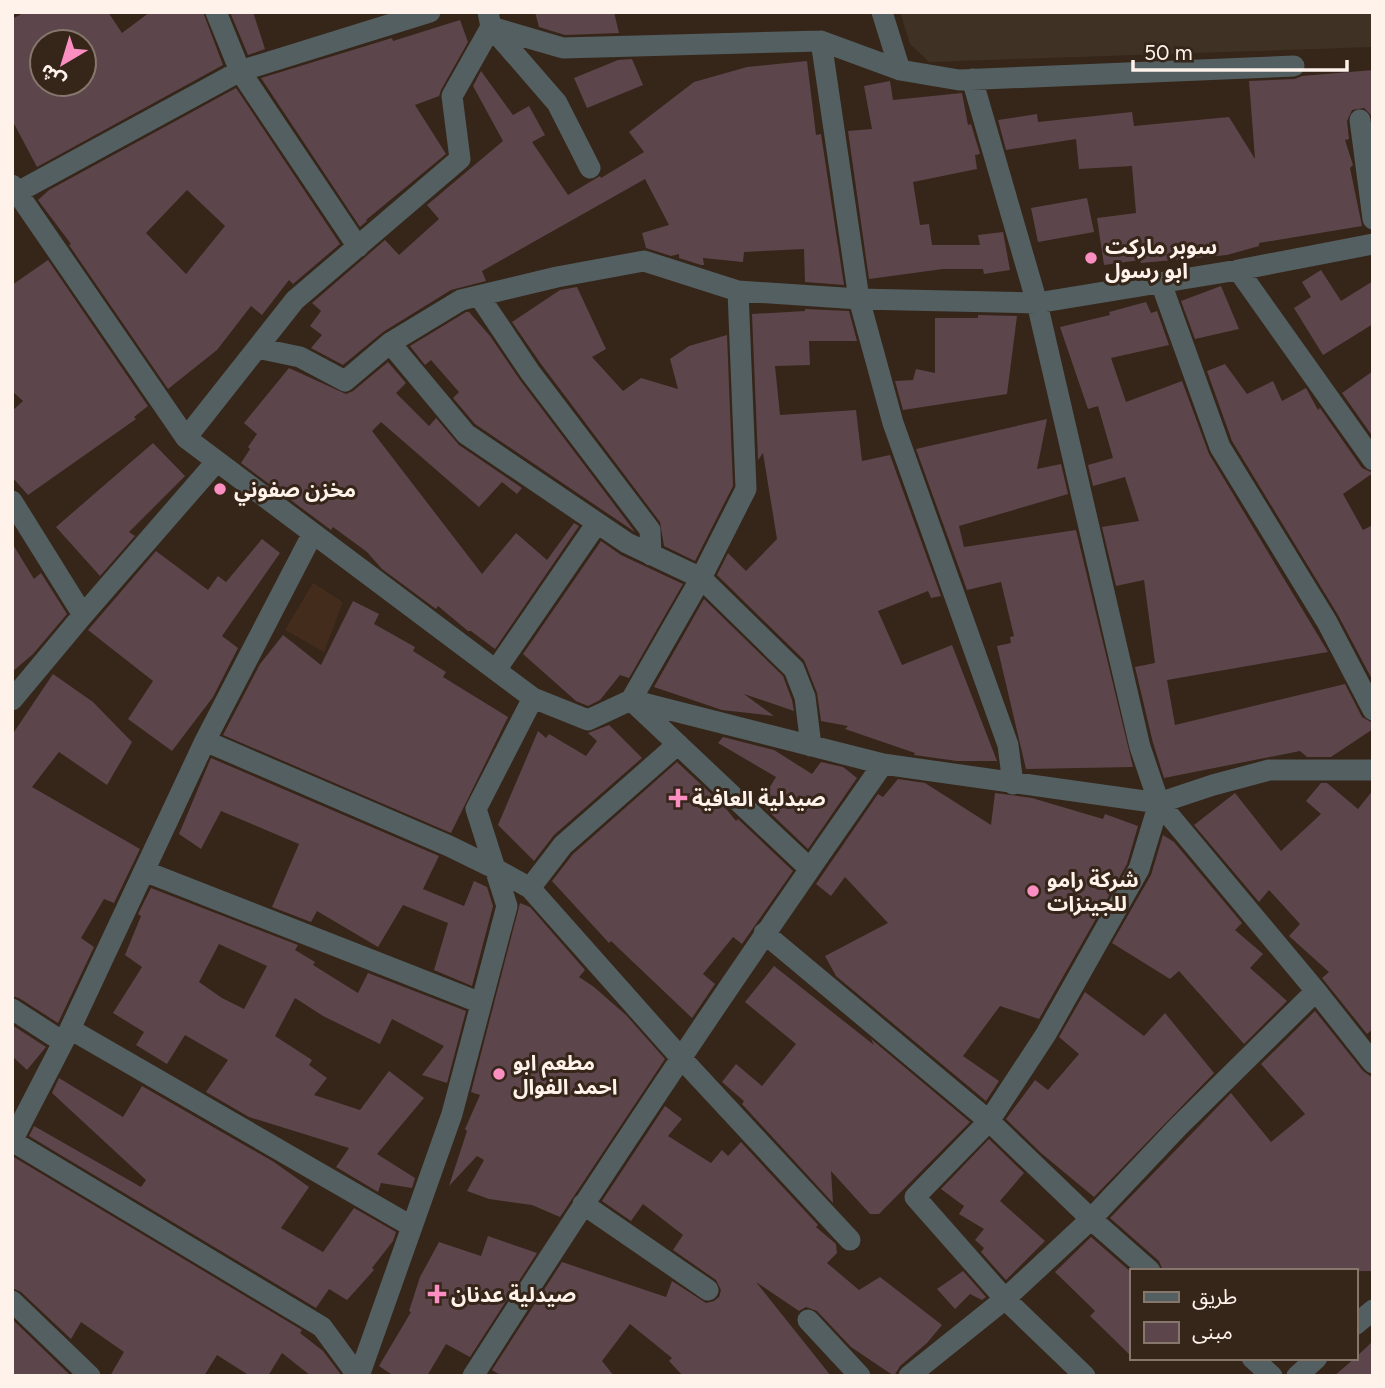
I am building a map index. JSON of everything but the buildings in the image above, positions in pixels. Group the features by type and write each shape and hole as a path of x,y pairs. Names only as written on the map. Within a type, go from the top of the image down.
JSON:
{"street":[{"path":"216,12 240,71 358,247"},
{"path":"430,12 240,71 14,189 186,438 533,698 588,720 631,699 701,578 746,489 738,291"},
{"path":"882,12 900,70"},
{"path":"489,20 563,48 821,41 900,70 959,80 1294,66"},
{"path":"489,20 557,103 590,168"},
{"path":"186,438 295,300 460,159 452,96 489,20"},
{"path":"821,41 859,299 893,423 1008,745 1013,784"},
{"path":"972,79 1037,303 1140,747 1158,803 1373,1063"},
{"path":"1360,120 1373,219"},
{"path":"257,348 300,357 345,380 390,342 461,300 557,277 645,261 738,291 859,299 1037,303 1161,284 1373,244"},
{"path":"1238,270 1373,460"},
{"path":"1161,284 1220,447 1326,622 1373,710"},
{"path":"479,296 530,372 650,530 651,555"},
{"path":"390,342 466,434 627,543 701,578 794,669 806,697 811,746"},
{"path":"12,700 217,461"},
{"path":"12,500 83,615"},
{"path":"496,670 597,523"},
{"path":"313,533 205,741 66,1036 12,1141 323,1327 359,1376"},
{"path":"359,1376 452,1114 507,906 475,809 533,698"},
{"path":"631,699 809,869"},
{"path":"631,699 883,764 1158,803 1269,770 1373,770"},
{"path":"205,741 494,868 530,888 681,1058 850,1240"},
{"path":"530,888 562,845 678,744"},
{"path":"473,1376 583,1204 764,933 883,764"},
{"path":"1085,1376 1005,1298 915,1197 989,1121 1046,1034 1139,869 1158,803"},
{"path":"144,872 481,1003"},
{"path":"764,933 989,1121 1091,1219 1148,1269"},
{"path":"909,1376 1005,1298 1091,1219 1178,1127 1316,991"},
{"path":"12,1009 411,1226"},
{"path":"583,1204 708,1290"},
{"path":"12,1301 90,1376"},
{"path":"1357,1323 1373,1310"},
{"path":"808,1320 859,1376"},
{"path":"1254,1360 1272,1376"},
{"path":"1297,1376 1315,1360"}],"shaded area":[{"path":"900,12 1373,12 1373,47 929,62 910,44"},
{"path":"313,583 343,602 324,652 285,630"}],"place":[{"name":"سوبر ماركت ابو رسول","path":"1091,258"},
{"name":"مخزن صفوني","path":"220,489"},
{"name":"صيدلية العافية","path":"678,798"},
{"name":"شركة رامو للجينزات","path":"1033,891"},
{"name":"مطعم ابو احمد الفوال","path":"499,1074"},
{"name":"صيدلية عدنان","path":"437,1294"}]}
